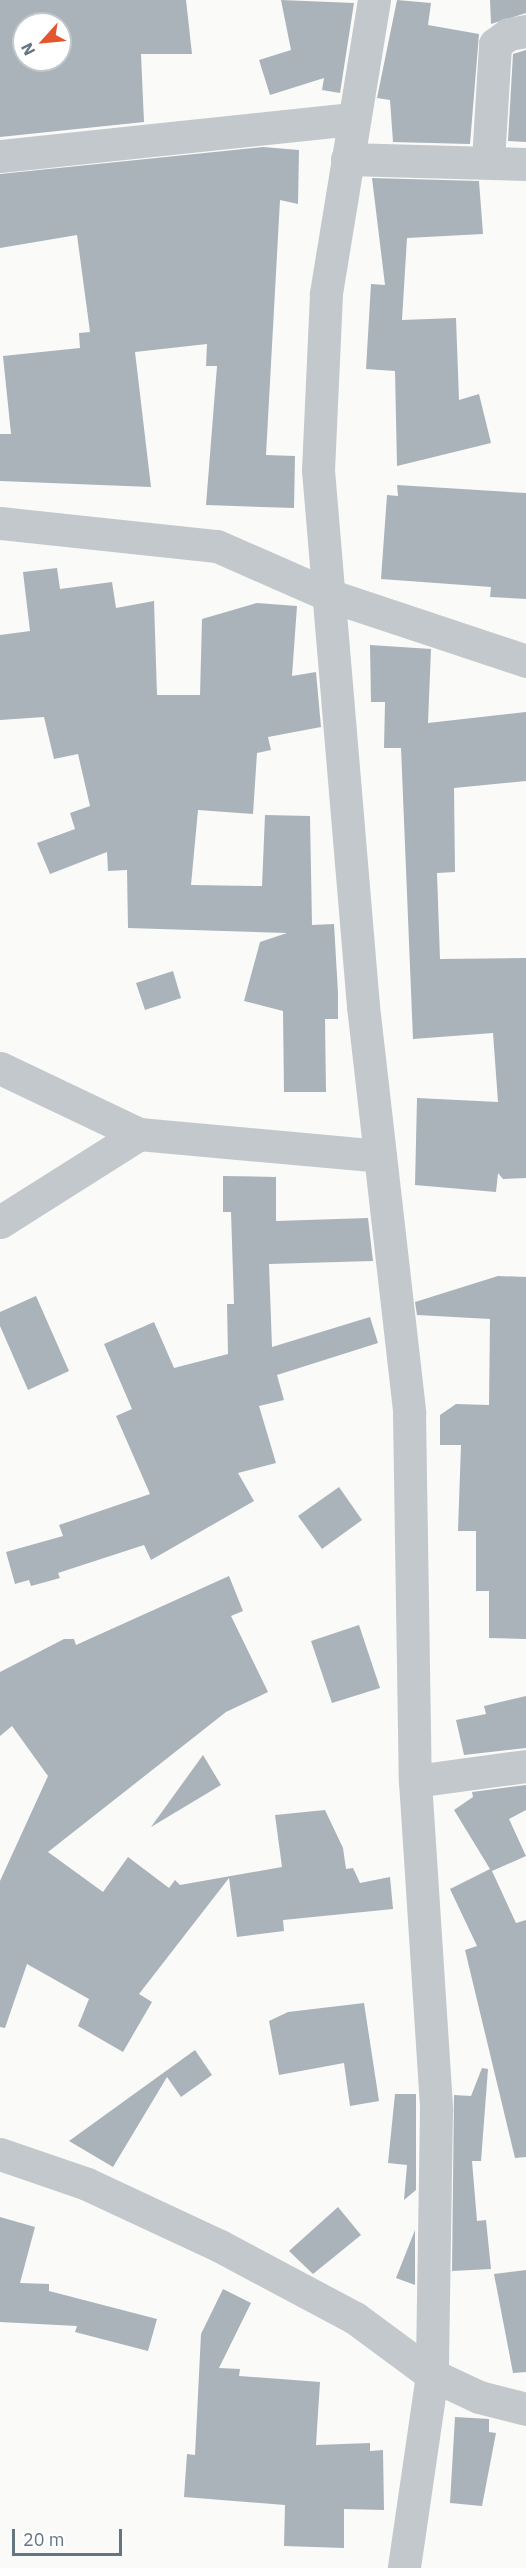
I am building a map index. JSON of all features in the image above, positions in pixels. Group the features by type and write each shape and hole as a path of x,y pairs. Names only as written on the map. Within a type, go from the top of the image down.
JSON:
{"street":[{"path":"374,0 352,118 326,294 318,416 321,519 331,596 380,1156 409,1412 415,1781 436,2109 432,2375 405,2568"},
{"path":"488,160 495,44 509,34 526,31"},
{"path":"0,156 352,118"},
{"path":"347,159 488,160 526,164"},
{"path":"0,523 217,546 331,596 526,661"},
{"path":"0,1068 139,1134 380,1156"},
{"path":"0,1222 139,1134"},
{"path":"415,1781 526,1766"},
{"path":"0,2154 87,2184 220,2246 355,2318 432,2375 479,2397 526,2409"}],"building":[{"path":"0,0 186,0 192,54 141,54 144,122 0,137"},
{"path":"281,0 354,3 340,93 322,90 324,78 270,95 259,60 291,50"},
{"path":"397,0 431,3 428,25 479,34 470,144 393,142 390,100 377,98"},
{"path":"490,0 526,0 526,13 491,24"},
{"path":"526,50 526,142 508,141 513,54"},
{"path":"263,147 299,150 298,204 280,200 266,455 295,456 294,508 206,505 217,366 206,366 207,344 135,352 151,487 0,481 0,434 11,434 3,356 80,348 79,333 90,332 77,235 0,248 0,174"},
{"path":"372,178 479,181 483,234 407,238 402,320 456,318 459,400 479,394 491,443 397,466 395,371 366,369 371,284 385,285"},
{"path":"397,485 526,493 526,599 490,597 491,587 381,579 387,495 398,496"},
{"path":"57,568 60,589 112,582 116,608 154,601 157,695 200,695 202,619 257,603 297,606 292,676 316,672 321,727 268,737 271,750 257,753 253,814 198,810 191,885 262,886 265,815 310,816 312,925 334,924 338,993 338,1019 325,1019 326,1092 284,1092 283,1011 244,1001 260,942 287,933 128,928 127,870 108,871 107,852 50,874 37,843 75,829 70,813 90,806 78,754 54,759 44,717 0,720 0,635 30,631 23,572"},
{"path":"370,645 431,649 428,723 526,712 526,781 454,788 455,872 437,873 440,959 526,958 526,1178 503,1179 498,1173 496,1192 415,1185 417,1098 498,1102 493,1033 413,1039 401,748 384,748 385,702 371,702"},
{"path":"173,971 181,998 145,1010 136,983"},
{"path":"223,1176 276,1177 276,1221 368,1218 373,1261 269,1264 272,1347 370,1317 378,1343 277,1375 284,1400 259,1406 276,1463 238,1473 254,1501 151,1560 144,1545 58,1573 60,1578 31,1586 29,1580 15,1584 6,1552 63,1536 59,1525 150,1494 116,1416 132,1409 104,1344 154,1322 174,1368 228,1354 227,1304 234,1304 231,1212 223,1212"},
{"path":"498,1276 526,1277 526,1639 489,1638 489,1591 476,1591 476,1531 458,1531 461,1445 440,1445 440,1415 456,1404 489,1405 490,1319 417,1315 415,1302"},
{"path":"36,1296 69,1371 28,1390 0,1326 0,1312"},
{"path":"339,1487 362,1520 322,1549 298,1516"},
{"path":"229,1576 243,1611 231,1616 268,1692 226,1712 48,1852 103,1892 128,1857 169,1888 175,1880 180,1885 282,1867 275,1815 325,1810 343,1848 346,1869 353,1868 360,1883 390,1877 393,1909 283,1920 284,1931 237,1937 229,1878 139,1994 152,2002 123,2052 78,2026 89,1999 27,1964 5,2028 0,2027 0,1881 48,1776 12,1726 0,1736 0,1672 64,1639 74,1639 76,1645"},
{"path":"359,1625 380,1688 332,1703 311,1641"},
{"path":"526,1696 526,1748 464,1755 456,1720 486,1714 484,1706"},
{"path":"203,1755 221,1785 151,1827"},
{"path":"526,1785 526,1810 509,1819 526,1856 492,1871 516,1923 526,1920 526,2157 515,2158 465,1950 477,1946 450,1889 490,1869 454,1810 473,1797 472,1792"},
{"path":"364,2003 379,2101 350,2106 344,2063 279,2075 269,2021 288,2012"},
{"path":"195,2050 212,2075 181,2097 167,2077 113,2167 69,2141"},
{"path":"482,2068 488,2069 481,2161 472,2161 477,2221 486,2220 491,2269 452,2271 454,2095 471,2096"},
{"path":"395,2094 416,2094 416,2190 404,2200 407,2165 388,2163"},
{"path":"338,2207 361,2235 313,2274 289,2251"},
{"path":"0,2217 35,2227 20,2283 49,2284 49,2291 157,2319 148,2351 75,2332 77,2326 0,2322"},
{"path":"415,2230 415,2285 396,2278"},
{"path":"526,2270 526,2372 513,2373 494,2274"},
{"path":"223,2289 251,2303 219,2368 240,2369 239,2376 320,2382 316,2445 370,2443 370,2451 383,2450 384,2510 344,2509 344,2548 284,2546 285,2505 184,2497 187,2454 195,2455 201,2334"},
{"path":"455,2417 489,2419 489,2432 496,2433 482,2506 450,2503"}]}
